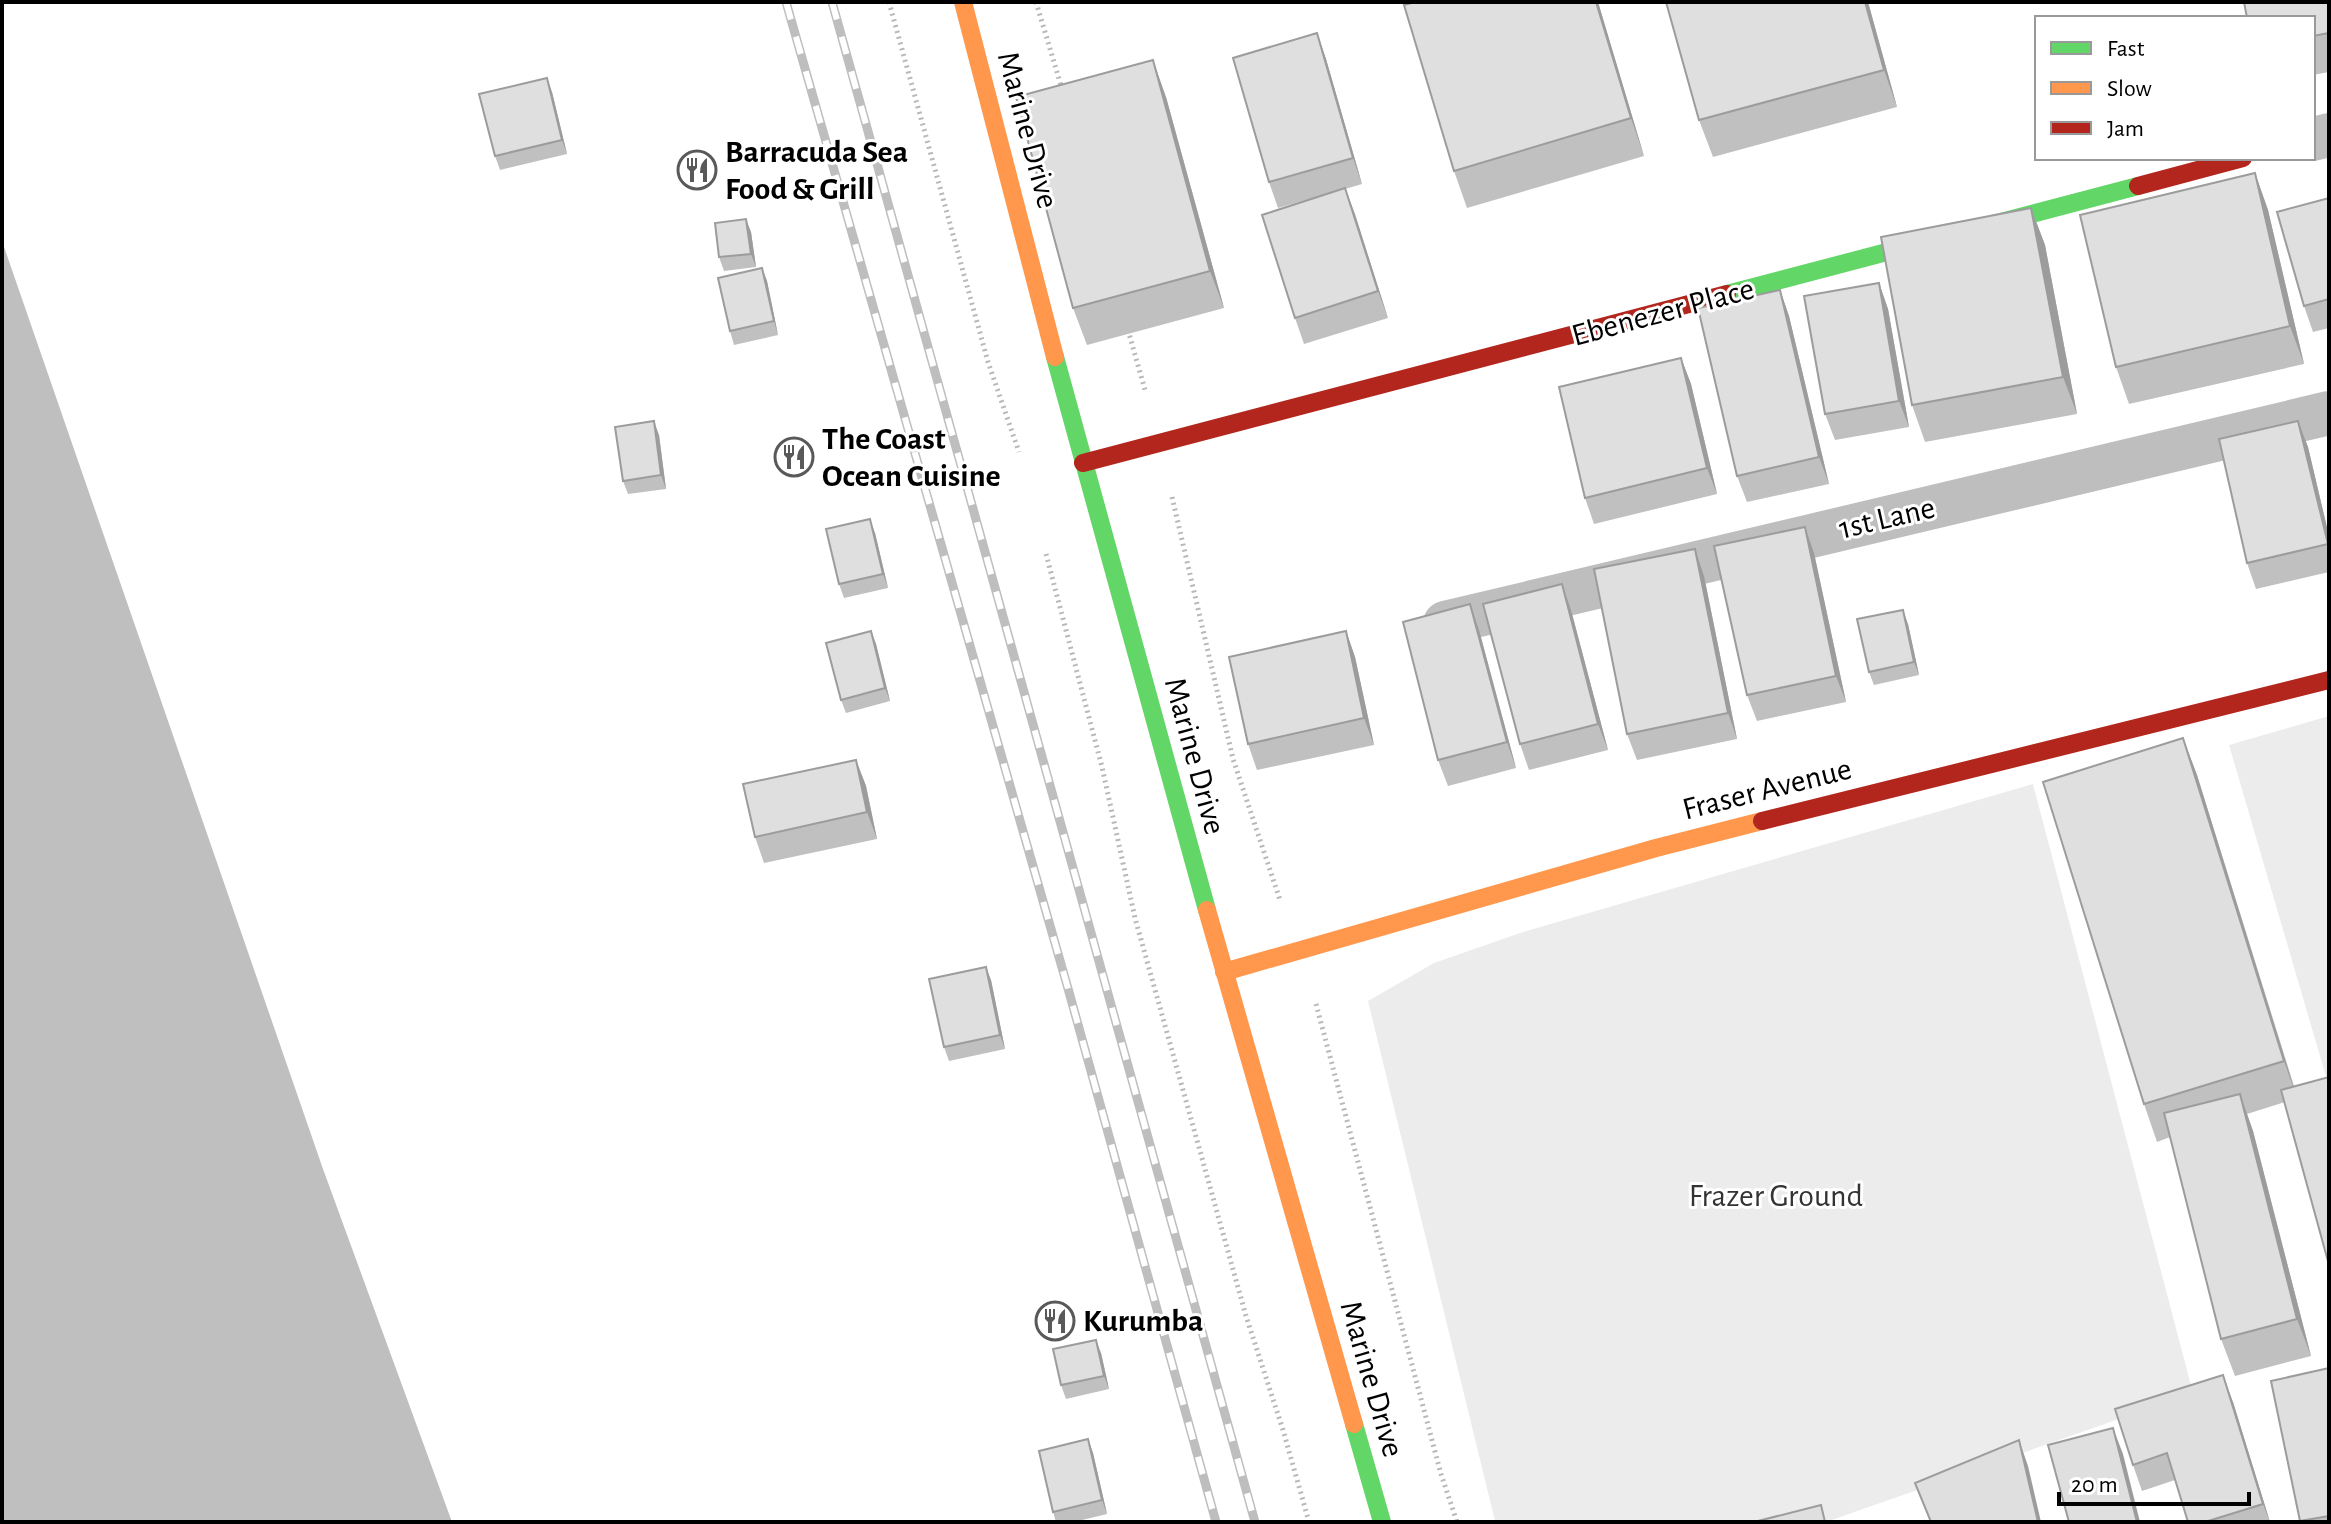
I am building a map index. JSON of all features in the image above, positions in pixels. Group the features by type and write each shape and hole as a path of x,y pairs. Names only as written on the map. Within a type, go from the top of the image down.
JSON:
{"street":[{"name":"Marine Drive","path":"963,2 1083,463 1224,972 1382,1522"},
{"name":"Ebenezer Place","path":"1083,463 2235,160"},
{"name":"1st Lane","path":"1445,623 2329,413"},
{"name":"Fraser Avenue","path":"1224,972 1671,844 2329,680"}],"path":[{"path":"889,2 988,362 1020,456"},
{"path":"1036,2 1064,96"},
{"path":"1126,322 1159,443 1233,759 1319,1014 1441,1474 1457,1522"},
{"path":"1043,539 1102,767 1135,918 1246,1316 1309,1522"}],"green space":[{"path":"2329,716 2329,1079 2327,1080 2229,745"},
{"name":"Frazer Ground","path":"2033,784 2193,1393 1826,1522 1495,1521 1368,1001 1434,963 1523,932"}],"shaded area":[{"path":"2,241 323,1169 452,1522 2,1522"}],"building":[{"path":"1415,2 1596,2 1631,118 1454,171 1404,5"},
{"path":"1666,2 1865,2 1884,70 1699,120"},
{"path":"2244,2 2329,2 2329,33 2315,36 2315,16 2247,16"},
{"path":"1317,33 1353,158 1269,182 1233,58"},
{"path":"1153,60 1210,271 1073,308 1016,97"},
{"path":"547,78 562,140 495,156 479,94"},
{"path":"2255,173 2290,326 2116,367 2080,215"},
{"path":"1345,188 1378,291 1295,318 1262,215"},
{"path":"2329,198 2329,299 2304,306 2277,212"},
{"path":"2031,208 2063,377 1912,405 1881,237"},
{"path":"746,219 751,254 719,257 715,223"},
{"path":"762,268 774,321 730,331 718,278"},
{"path":"1879,283 1899,401 1825,414 1804,296"},
{"path":"1780,290 1819,457 1737,476 1698,308"},
{"path":"1681,358 1707,468 1585,498 1559,387"},
{"path":"654,421 661,475 623,481 615,427"},
{"path":"2298,421 2328,544 2247,563 2219,439"},
{"path":"870,519 883,574 839,584 826,529"},
{"path":"1805,527 1836,676 1747,695 1714,546"},
{"path":"1695,549 1728,713 1627,734 1594,569"},
{"path":"1562,584 1598,724 1520,744 1483,604"},
{"path":"1470,604 1507,742 1438,760 1403,622"},
{"path":"1903,610 1914,662 1869,672 1857,619"},
{"path":"871,631 885,688 841,700 826,643"},
{"path":"1346,631 1364,718 1248,744 1229,657"},
{"path":"2183,738 2284,1061 2144,1104 2043,782"},
{"path":"856,760 867,812 755,837 743,784"},
{"path":"986,967 1000,1035 944,1047 929,979"},
{"path":"2329,1077 2329,1265 2281,1090"},
{"path":"2240,1094 2297,1319 2221,1339 2164,1113"},
{"path":"1096,1340 1104,1376 1061,1385 1053,1349"},
{"path":"2329,1368 2329,1516 2300,1521 2271,1381"},
{"path":"2223,1375 2263,1504 2205,1522 2188,1522 2167,1453 2133,1465 2115,1409"},
{"path":"2113,1428 2137,1522 2069,1522 2048,1445"},
{"path":"1088,1439 1102,1500 1053,1512 1039,1451"},
{"path":"2019,1440 2038,1522 1931,1522 1915,1483"},
{"path":"1821,1505 1825,1522 1754,1522"}],"railway":[{"path":"786,2 1069,992 1216,1522"},
{"path":"832,2 1255,1522"}],"traffic: fast":[{"path":"1727,294 2138,186"},
{"path":"1055,357 1207,910"},
{"path":"1354,1424 1382,1522"}],"traffic: slow":[{"path":"963,2 1055,357"},
{"path":"1224,972 1656,848 1762,821"},
{"path":"1207,910 1354,1424"}],"traffic: jam":[{"path":"2138,186 2236,160"},
{"path":"1083,463 1727,294"},
{"path":"1762,821 2329,680"}],"place":[{"name":"Barracuda Sea Food & Grill","path":"697,170"},
{"name":"The Coast Ocean Cuisine","path":"794,457"},
{"name":"Kurumba","path":"1055,1321"}]}
